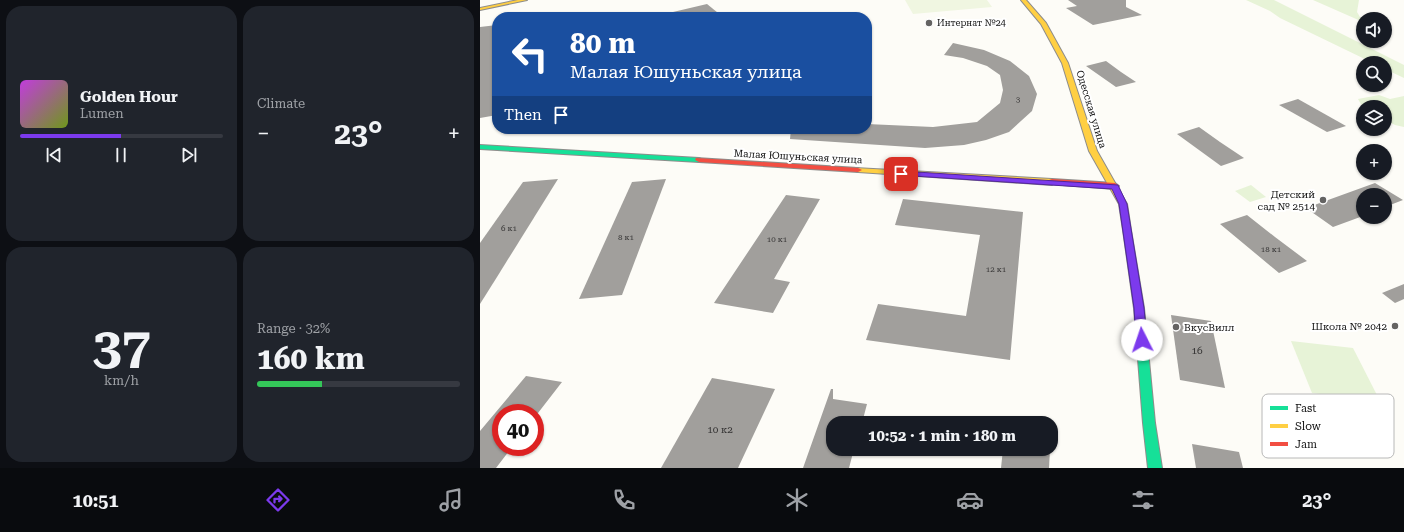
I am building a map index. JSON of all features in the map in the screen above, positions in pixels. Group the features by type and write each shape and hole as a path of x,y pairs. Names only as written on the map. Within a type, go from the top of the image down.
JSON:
{"street":[{"path":"480,4 500,0"},
{"path":"480,9 525,0"},
{"name":"Одесская улица","path":"1023,0 1045,25 1061,52 1071,76 1088,137 1096,158 1115,186 1123,204 1139,308 1149,423 1155,468"},
{"name":"Малая Юшуньская улица","path":"480,147 1115,186"}],"green space":[{"path":"905,0 987,0 992,7 913,14"},
{"path":"1246,0 1274,0 1356,41 1356,48 1370,48 1386,56 1359,56 1280,18 1270,11"},
{"path":"1313,0 1359,0 1356,19"},
{"path":"1392,59 1404,65 1404,78 1392,72"},
{"path":"1379,95 1390,99 1404,96 1404,127 1392,124 1392,100 1358,99"},
{"path":"1251,185 1266,197 1250,202 1235,191"},
{"path":"1291,341 1353,348 1376,394 1320,394 1312,393"}],"building":[{"path":"1068,0 1126,0 1126,7 1142,15 1093,25 1066,8 1077,6"},
{"path":"707,4 717,12 673,12"},
{"path":"492,26 492,116 480,118 480,27"},
{"path":"953,43 984,50 1010,61 1029,76 1037,94 1032,111 1009,132 986,140 964,145 925,148 790,139 790,134 872,134 872,124 933,127 977,122 1000,103 1003,90 1000,75 987,66 963,58 944,55"},
{"path":"1106,61 1136,82 1116,87 1086,66"},
{"path":"1298,99 1346,126 1327,132 1279,105"},
{"path":"1199,127 1244,158 1221,166 1177,134"},
{"path":"558,179 480,304 480,243 523,182"},
{"path":"666,179 622,295 579,299 632,182"},
{"path":"1375,183 1383,188 1361,188"},
{"path":"1356,190 1356,219 1333,227 1306,208"},
{"path":"1392,193 1403,200 1392,204"},
{"path":"786,195 820,199 774,279 790,282 773,313 714,303"},
{"path":"903,199 1023,212 1010,360 866,340 878,304 966,316 980,235 895,225"},
{"path":"1247,215 1307,261 1279,273 1220,224"},
{"path":"1404,284 1404,299 1395,303 1382,293"},
{"path":"1171,315 1211,321 1225,388 1180,380"},
{"path":"526,376 562,382 544,405 544,404 503,404"},
{"path":"712,378 775,389 738,468 661,468"},
{"path":"831,389 833,389 833,399 867,404 864,416 826,416 826,456 852,456 849,468 803,468"},
{"path":"492,417 492,456 505,456 496,468 480,468 480,431"},
{"path":"1192,444 1239,452 1243,468 1196,468"},
{"path":"1002,456 1050,456 1049,468 1001,468"}],"traffic: fast":[{"path":"480,147 699,160"},
{"path":"1127,230 1139,308 1149,423 1155,468"}],"traffic: slow":[{"path":"480,9 525,0"},
{"path":"1023,0 1043,23 1065,63 1093,151 1123,204 1127,230"},
{"path":"858,170 1052,182"}],"traffic: jam":[{"path":"699,160 858,170"},
{"path":"1052,182 1115,186"}],"place":[{"name":"Интернат №24","path":"929,23"},
{"name":"Детский сад № 2514","path":"1323,200"},
{"name":"Школа № 2042","path":"1395,326"},
{"name":"ВкусВилл","path":"1176,327"}],"route":[{"path":"901,174 1115,186 1123,204 1139,308 1142,340"}]}
